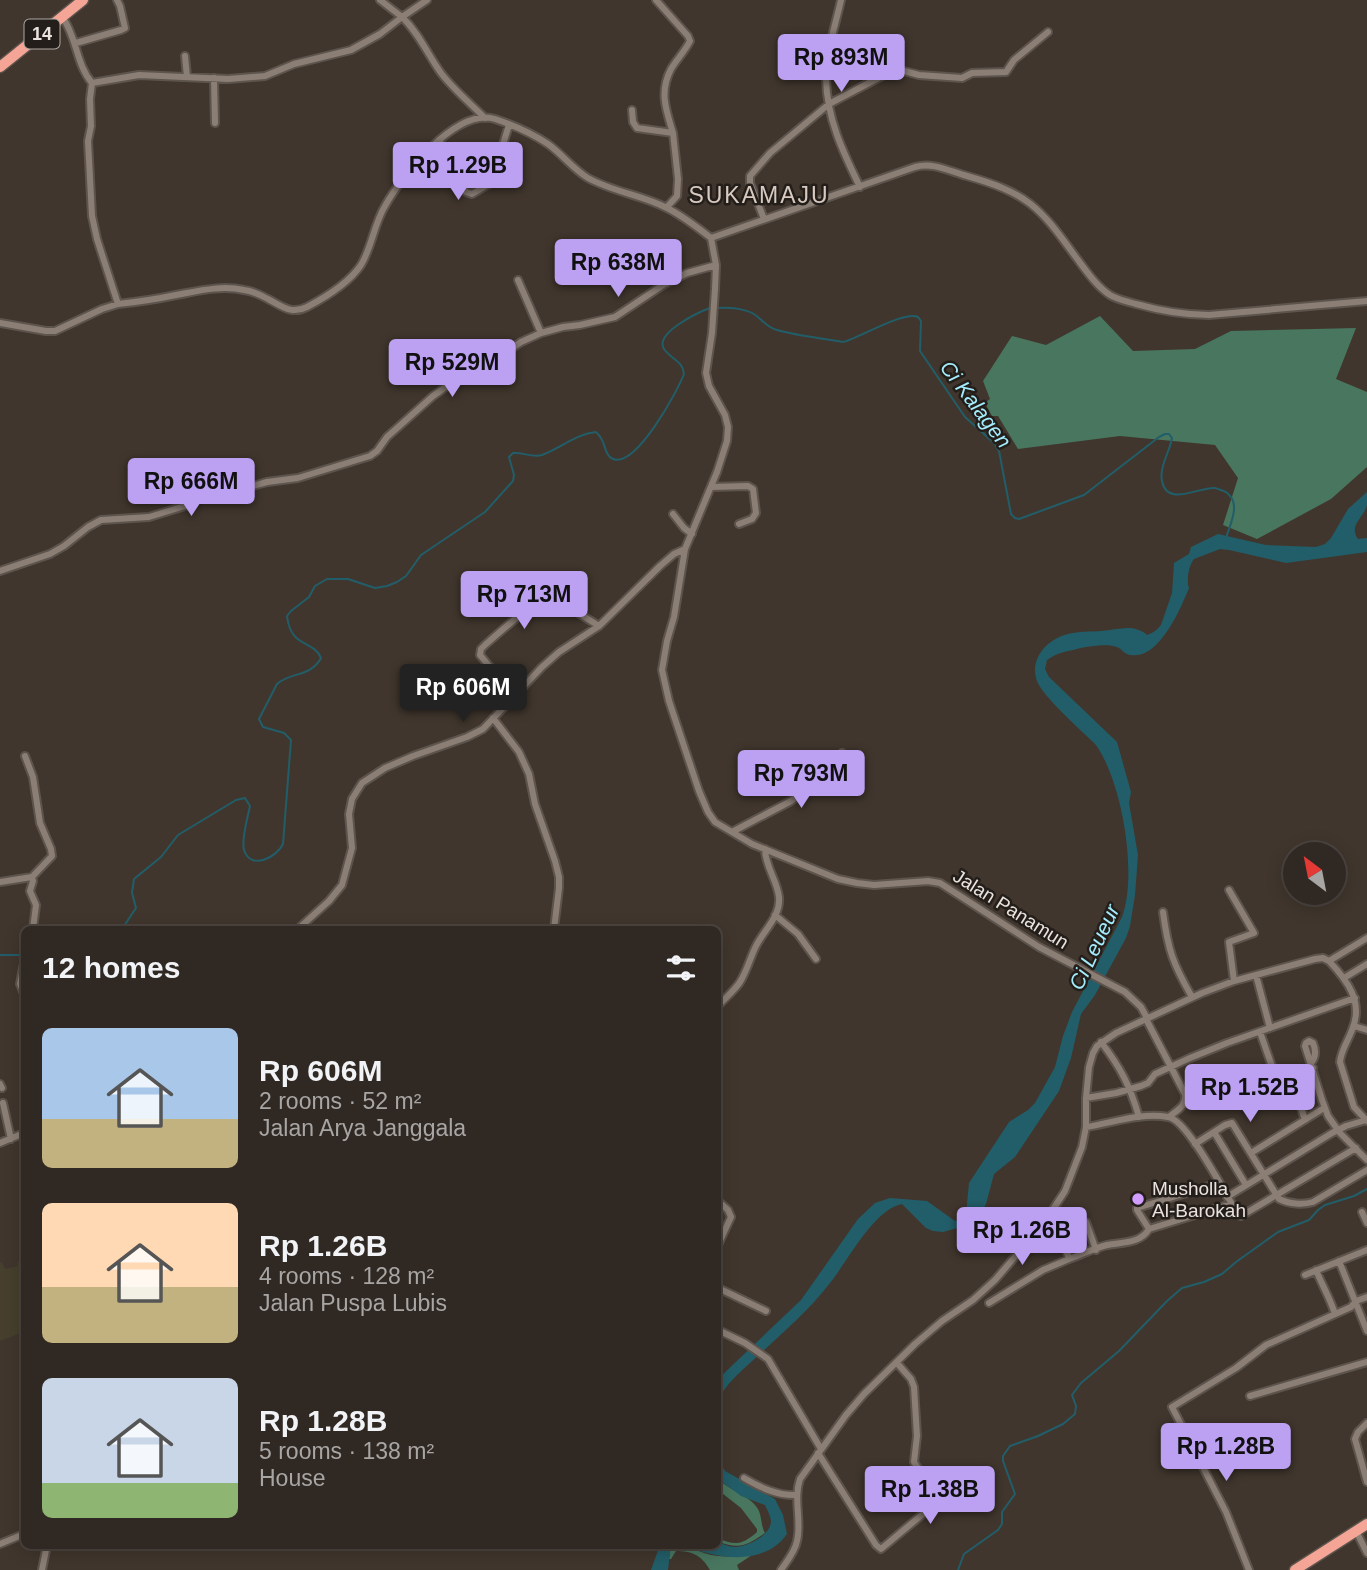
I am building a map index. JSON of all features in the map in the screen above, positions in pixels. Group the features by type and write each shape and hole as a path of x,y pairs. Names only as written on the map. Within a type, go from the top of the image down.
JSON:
{"highway":[{"name":"14","path":"0,67 83,0"},
{"path":"1295,1570 1367,1524"}],"street":[{"path":"76,43 125,28 117,0"},
{"path":"380,0 412,28 440,72 485,118"},
{"path":"92,83 139,75 214,78 265,76 301,62 351,51 427,0"},
{"path":"656,0 690,41 671,70 665,87 664,105 673,133 678,187 677,196 667,207"},
{"path":"841,0 826,79 839,144 860,187"},
{"path":"63,18 92,83 88,141 92,216 118,304"},
{"path":"764,219 750,183 750,176 770,153 829,104 896,71 962,78 971,73 1004,73 1048,32"},
{"path":"185,56 187,77"},
{"path":"214,78 215,123"},
{"path":"632,110 635,127 673,133"},
{"path":"0,323 55,331 118,304 228,287 246,290 284,308 305,308 351,277 359,268 384,207 424,153 439,140 469,122 485,118 509,125 548,145 586,177 610,189 667,207 711,238 716,265 706,379 725,415 728,433 725,450 685,549 660,566 598,626 559,652 483,729 385,768 362,783 352,799 349,814 352,848 342,885 301,926"},
{"path":"439,140 466,192 472,194 489,184 498,172 500,154 509,125"},
{"path":"711,238 924,165 995,184 1014,192 1039,210 1084,268 1109,295 1120,299 1184,315 1209,316 1367,301"},
{"path":"0,571 50,554 101,520 149,517 185,506 206,496 298,478 370,456 387,437 440,390 486,366 521,342 541,333 615,317 687,272 716,265"},
{"path":"518,280 541,333"},
{"path":"711,487 748,486 753,489 756,513 752,519 739,524"},
{"path":"673,514 692,534"},
{"name":"Jalan Panamun","path":"685,549 662,670 669,701 699,791 715,822 752,844 827,875 857,883 940,883 1039,947 1125,992 1146,1018 1186,1098 1182,1107 1169,1116"},
{"path":"513,696 480,655 480,651 535,603 551,596 598,626"},
{"path":"493,718 519,752 529,774 535,804 555,861 559,877 559,898 554,926"},
{"path":"732,832 791,801 825,775 842,753"},
{"path":"0,882 32,877 51,858 52,853 40,823 34,782 24,756"},
{"path":"721,1003 741,980 755,947 778,906 779,895 765,859 765,849"},
{"path":"32,877 30,891 36,905 33,926"},
{"path":"1229,890 1254,933 1229,942 1234,981"},
{"path":"1163,912 1172,960 1192,997"},
{"path":"775,915 798,934 817,960"},
{"path":"1329,961 1367,938"},
{"path":"781,1570 793,1553 798,1538 797,1495 800,1479 819,1451 864,1394 924,1336 986,1288 1007,1268 1045,1223 1070,1180 1082,1147 1086,1128 1090,1059 1101,1042 1146,1018 1234,981 1322,958 1329,961 1344,978 1357,1009 1354,1026 1341,1055 1340,1064 1355,1109 1366,1121"},
{"path":"1344,978 1367,964"},
{"path":"1256,975 1270,1028"},
{"path":"1086,1098 1145,1085 1155,1074 1171,1066 1354,998"},
{"path":"1354,1026 1367,1030"},
{"path":"1260,1032 1275,1076 1312,1065 1324,1108 1337,1130 1367,1160"},
{"path":"1101,1042 1116,1061 1131,1089 1139,1117"},
{"path":"1290,1073 1305,1120"},
{"path":"3,1103 11,1139"},
{"path":"1251,1153 1324,1108"},
{"path":"1086,1128 1139,1117 1169,1116 1180,1123 1195,1144 1238,1215 1243,1215 1356,1148"},
{"path":"989,1303 1043,1270 1106,1245 1140,1239 1149,1229 1229,1201 1246,1185 1337,1130 1366,1121"},
{"path":"1195,1144 1232,1123 1284,1202 1311,1203 1367,1170"},
{"path":"1214,1132 1246,1185"},
{"path":"0,1143 21,1134"},
{"path":"1149,1229 1137,1208 1219,1183"},
{"path":"721,1204 731,1217 721,1239"},
{"path":"1362,1212 1367,1223"},
{"path":"1045,1223 1055,1220 1057,1222 1069,1259"},
{"path":"1086,1222 1096,1250"},
{"path":"1306,1275 1367,1250"},
{"path":"1339,1262 1367,1331"},
{"path":"1317,1270 1335,1314"},
{"path":"721,1289 766,1311"},
{"path":"1249,1570 1226,1512 1172,1407 1236,1368 1265,1345 1351,1307 1356,1301 1367,1297"},
{"path":"721,1331 745,1343 772,1364 819,1451 881,1549 934,1502 933,1492 914,1462 917,1436 914,1387 911,1379 897,1363"},
{"path":"1250,1396 1367,1362"},
{"path":"1367,1423 1355,1439 1367,1482"},
{"path":"744,1478 781,1495 797,1495"},
{"path":"1356,1531 1367,1553"},
{"path":"0,1544 21,1535"},
{"path":"42,1570 46,1549"}],"shaded area":[{"path":"21,1256 21,1333 0,1341 0,1263 2,1262 5,1269 18,1266 17,1262"}],"green space":[{"path":"1100,316 1133,351 1195,349 1231,331 1356,328 1336,379 1367,392 1367,467 1331,499 1257,539 1223,525 1238,478 1215,445 1120,436 1018,449 998,416 992,416 985,403 990,399 983,381 1012,336 1046,345"},
{"path":"721,1481 756,1506 765,1533 743,1545 721,1543 721,1539 734,1543 743,1542 757,1532 741,1508 721,1492"},
{"path":"670,1549 693,1549 716,1556 752,1555 737,1565 739,1570 710,1570 704,1561 687,1552 676,1551 669,1559"}],"water":[{"path":"1367,492 1367,505 1356,526 1355,534 1358,539 1367,538 1367,552 1286,563 1220,549 1194,559 1188,573 1189,588 1181,608 1168,631 1151,649 1131,655 1113,646 1095,646 1062,652 1047,660 1045,669 1049,677 1117,742 1131,792 1129,803 1138,855 1135,895 1126,938 1095,995 1081,1014 1071,1058 1059,1091 1015,1157 994,1174 982,1212 961,1227 943,1232 926,1228 902,1204 881,1215 814,1302 738,1374 721,1395 721,1376 801,1300 858,1219 875,1203 890,1198 927,1201 955,1221 966,1214 969,1183 1009,1122 1035,1103 1055,1067 1072,1012 1122,917 1127,899 1128,853 1120,804 1105,761 1096,745 1040,688 1035,673 1042,651 1053,640 1072,633 1125,628 1136,629 1147,635 1156,630 1161,625 1172,593 1174,563 1189,554 1191,547 1218,534 1266,545 1316,547 1331,538 1348,509"},
{"path":"721,1465 725,1471 775,1499 783,1515 787,1534 766,1552 752,1556 724,1556 694,1549 721,1549 721,1543 740,1546 757,1540 767,1532 771,1520 765,1505 741,1496 721,1481"},
{"path":"659,1549 671,1549 668,1570 651,1570"}],"waterway":[{"name":"Ci Kalagen","path":"124,926 136,908 132,893 134,879 161,857 178,835 236,800 245,798 250,806 243,840 247,856 252,860 264,860 283,844 291,740 284,733 263,727 259,719 277,684 312,668 321,658 313,648 293,634 287,616 291,611 309,597 315,586 327,579 348,579 375,588 387,586 406,576 421,555 485,512 513,481 509,457 513,453 542,455 582,435 596,432 613,459 622,459 633,452 654,427 684,374 679,363 664,349 665,336 679,324 710,308"},
{"name":"Ci Kalagen","path":"716,308 750,312 777,330 843,342 892,321 918,317 921,321 920,351 965,417 994,443 999,451 1011,514 1015,518 1019,519 1084,495 1159,437 1169,434 1172,438 1161,476 1165,489 1177,495 1209,488 1226,492 1234,504 1233,518 1226,538"},
{"name":"Ci Kalagen","path":"0,955 21,955"},
{"path":"958,1570 964,1554 998,1530 1002,1524 1002,1512 1015,1494 1003,1461 1003,1456 1010,1446 1063,1424 1075,1414 1076,1406 1072,1395 1081,1383 1119,1351 1182,1288 1222,1274 1278,1232 1309,1220 1325,1205 1367,1189"}],"place":[{"name":"Musholla Al-Barokah","path":"1138,1199"}],"district":[{"name":"SUKAMAJU","path":"759,195"}],"water label":[{"name":"Ci Leueur","path":"1094,947"}]}
